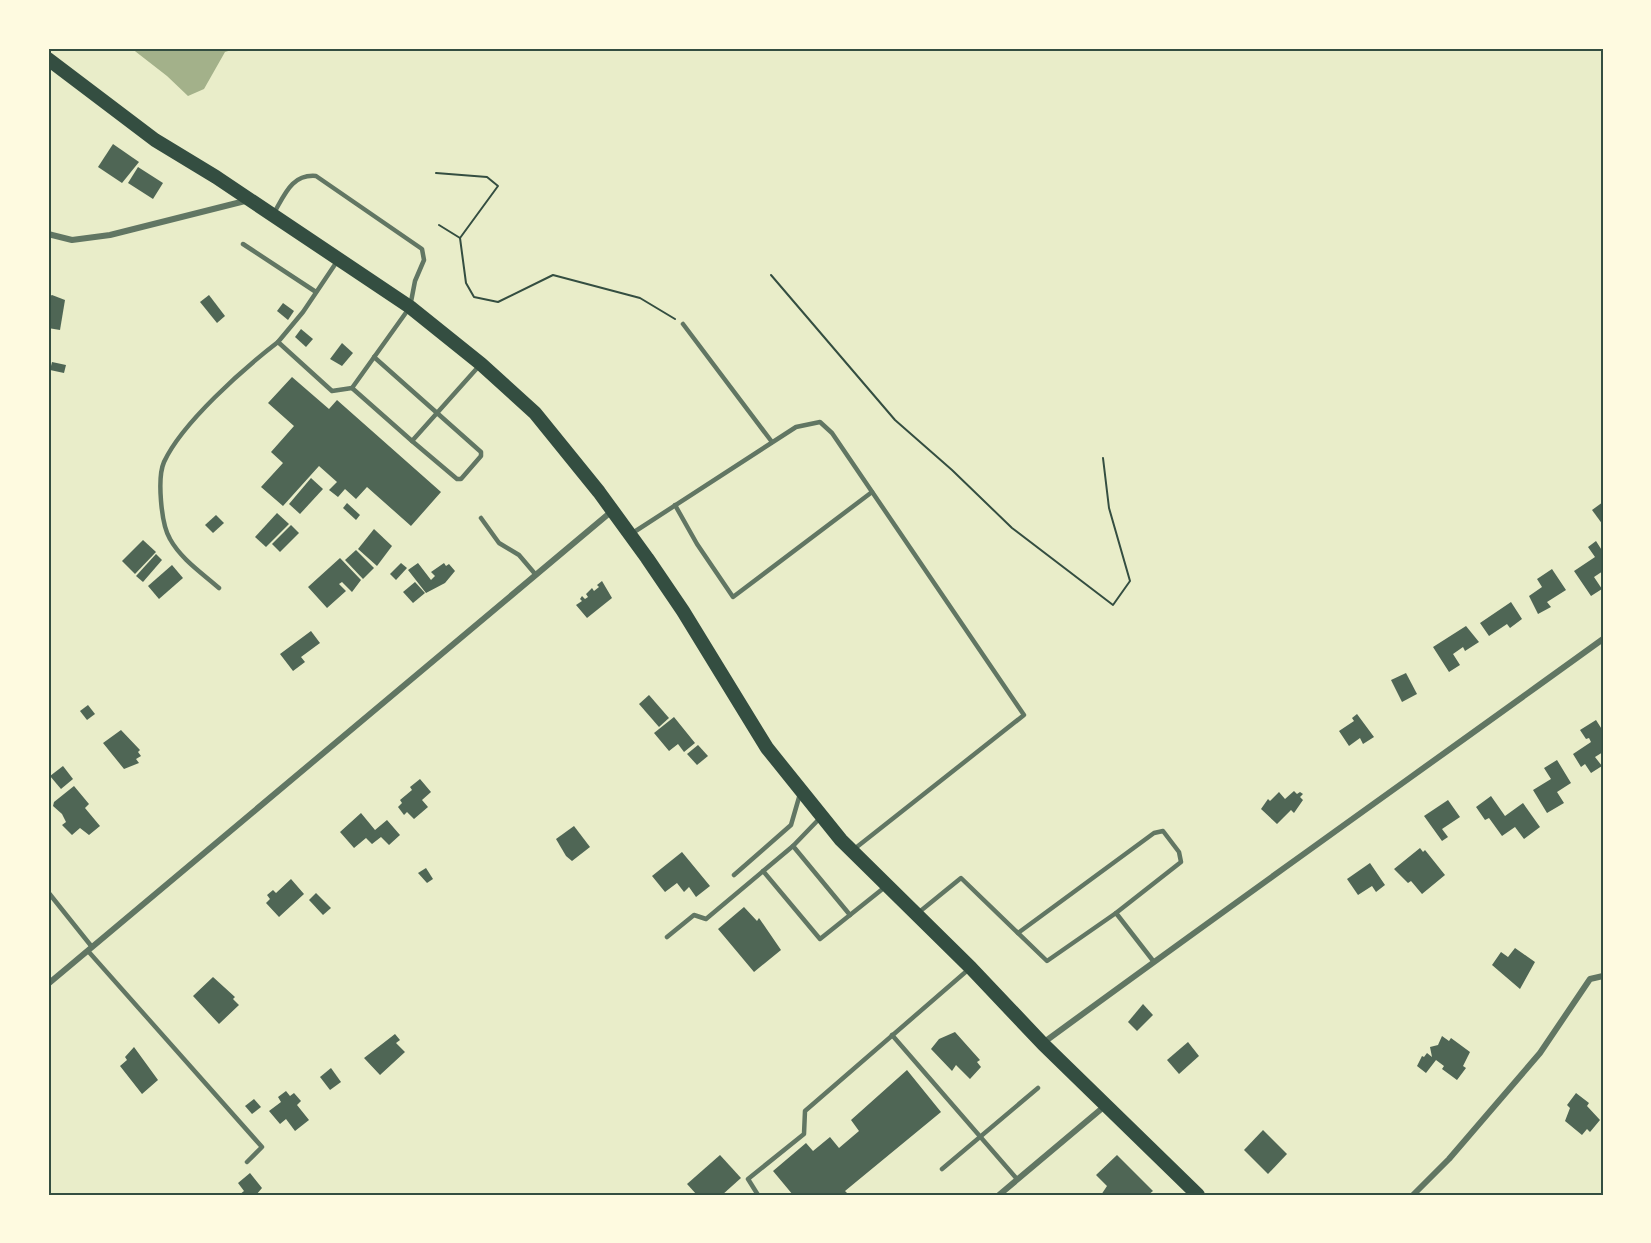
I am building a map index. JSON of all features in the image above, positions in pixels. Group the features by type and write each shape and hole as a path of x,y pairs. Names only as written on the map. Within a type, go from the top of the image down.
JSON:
{"main road":[{"path":"48,59 140,129 410,307 481,364 534,413 612,511 682,611 767,748 822,816 852,851 971,968 1042,1044 1198,1195"}],"street":[{"path":"48,234 72,240 110,235 249,200"},
{"path":"48,984 612,511"},
{"path":"1042,1044 1603,639"},
{"path":"1413,1195 1449,1159 1540,1053 1590,979 1603,976"},
{"path":"999,1195 1107,1105"}],"lane":[{"path":"273,215 299,177 308,176 324,180 422,249 424,260 415,282 410,307 352,388 332,391 278,342"},
{"path":"243,244 316,292"},
{"path":"219,588 187,560 169,538 160,488 164,464 188,428 256,359 278,342 339,259"},
{"path":"683,324 772,442"},
{"path":"352,388 457,479 461,479 481,456 481,452 374,357"},
{"path":"412,441 481,364"},
{"path":"629,535 796,426 820,422 831,433 1024,715 852,851"},
{"path":"675,505 697,544 734,597 872,492"},
{"path":"481,518 499,543 519,555 536,575"},
{"path":"734,875 791,825 801,790"},
{"path":"667,938 694,915 706,919 793,846 822,816"},
{"path":"916,915 961,878 1047,961 1116,913 1181,862 1179,852 1163,831 1154,833 1018,933"},
{"path":"793,846 850,915"},
{"path":"763,871 820,939 887,885"},
{"path":"48,892 90,949 228,1112 262,1147 247,1162"},
{"path":"1116,913 1154,962"},
{"path":"755,1194 748,1179 804,1134 805,1111 971,968"},
{"path":"892,1035 1017,1179"},
{"path":"942,1169 1038,1088"}],"path":[{"path":"436,173 487,177 498,186 460,238 466,283 474,297 498,302 553,275 640,298 683,324"},
{"path":"439,225 460,238"},
{"path":"771,275 894,420 952,470 1012,528 1113,605 1130,581 1109,508 1103,458"}],"shaded area":[{"path":"131,48 238,48 225,52 204,89 188,96"}],"building":[{"path":"113,144 139,162 122,183 98,167"},
{"path":"138,167 163,183 153,199 128,183"},
{"path":"52,295 65,300 60,330 48,328 48,297"},
{"path":"209,295 225,316 217,323 200,302"},
{"path":"283,303 294,311 288,320 277,311"},
{"path":"301,329 313,339 306,347 295,337"},
{"path":"342,343 353,353 342,366 330,359"},
{"path":"52,362 66,365 64,373 50,370"},
{"path":"292,377 329,409 337,400 441,492 411,526 367,487 356,499 345,489 338,497 329,490 337,482 319,466 283,506 261,487 283,463 271,452 294,426 268,403"},
{"path":"311,478 323,489 300,514 289,504"},
{"path":"1603,502 1603,525 1592,510"},
{"path":"347,503 360,515 356,520 343,508"},
{"path":"277,513 289,524 266,547 255,537"},
{"path":"216,515 224,523 213,533 205,525"},
{"path":"291,525 299,533 280,552 272,544"},
{"path":"374,529 392,546 377,566 358,549"},
{"path":"143,540 156,552 135,574 122,561"},
{"path":"1596,541 1603,552 1603,571 1594,577 1602,589 1591,596 1574,571 1595,557 1588,547"},
{"path":"356,550 374,568 363,579 345,560"},
{"path":"156,554 162,560 143,582 136,576"},
{"path":"340,558 361,580 352,592 342,582 339,584 346,591 327,608 308,587"},
{"path":"401,563 407,568 396,580 390,574"},
{"path":"418,563 431,580 435,576 431,572 444,563 446,566 449,564 455,571 445,583 426,593 408,570"},
{"path":"172,565 183,578 159,599 148,586"},
{"path":"1552,569 1566,590 1547,602 1551,607 1538,614 1529,596 1542,587 1537,579"},
{"path":"602,581 612,598 587,618 576,605 582,601 580,599 582,596 585,599 588,597 586,594 592,588 594,591 599,587 597,585"},
{"path":"415,582 425,593 413,603 403,592"},
{"path":"1511,602 1522,619 1510,628 1507,624 1489,636 1480,623"},
{"path":"1466,626 1479,642 1465,651 1463,647 1453,654 1460,665 1449,672 1433,647"},
{"path":"311,631 320,643 301,657 305,662 293,671 280,654"},
{"path":"1406,673 1417,694 1402,702 1391,680"},
{"path":"649,695 669,718 659,727 639,704"},
{"path":"88,705 95,714 87,720 80,711"},
{"path":"1357,714 1374,737 1363,744 1360,738 1349,746 1339,731 1354,721 1352,718"},
{"path":"674,717 695,743 684,752 678,744 669,751 654,733"},
{"path":"1596,720 1603,731 1603,752 1595,757 1602,766 1591,773 1585,764 1581,767 1573,754 1591,742 1580,730"},
{"path":"121,730 140,750 138,752 141,756 136,759 139,763 124,769 103,743"},
{"path":"698,745 708,756 697,765 687,754"},
{"path":"1557,760 1571,783 1557,792 1564,803 1547,813 1533,790 1551,779 1544,768"},
{"path":"63,766 73,779 61,789 50,776"},
{"path":"420,779 431,792 422,800 428,807 414,819 407,812 404,815 398,807 402,803 400,800 412,790 410,787"},
{"path":"74,786 89,804 85,808 100,826 89,835 80,828 72,835 62,825 66,822 62,814 53,806 54,802"},
{"path":"1294,791 1297,794 1300,792 1303,794 1300,797 1303,800 1294,813 1291,810 1277,824 1261,809 1268,799 1270,801 1279,792 1285,799"},
{"path":"1491,796 1505,816 1523,803 1540,827 1524,839 1515,827 1502,836 1489,818 1485,820 1476,807"},
{"path":"1448,800 1460,817 1442,829 1448,837 1442,841 1424,816"},
{"path":"361,813 375,830 387,820 400,835 389,845 381,837 372,844 366,838 354,848 340,832"},
{"path":"574,826 590,847 572,861 566,856 556,839"},
{"path":"1420,848 1423,852 1425,850 1445,875 1422,894 1411,881 1408,883 1394,869"},
{"path":"682,852 710,886 696,897 689,887 684,892 677,883 665,892 652,876"},
{"path":"1370,863 1385,885 1376,892 1372,886 1358,895 1347,879"},
{"path":"426,868 433,879 427,883 418,873"},
{"path":"291,879 304,894 279,917 266,903 270,899 267,895 273,890 276,893"},
{"path":"316,893 331,908 323,915 309,900"},
{"path":"744,907 757,921 759,918 781,950 754,972 718,929"},
{"path":"1515,948 1535,962 1520,989 1492,965 1501,952 1508,957"},
{"path":"213,977 235,997 233,999 239,1005 219,1024 193,996"},
{"path":"1143,1004 1153,1015 1137,1031 1128,1022"},
{"path":"955,1032 980,1060 977,1062 981,1067 970,1079 956,1065 952,1071 931,1049 939,1039"},
{"path":"395,1034 400,1040 396,1043 405,1052 380,1075 364,1058"},
{"path":"1442,1036 1449,1041 1451,1038 1470,1052 1463,1066 1466,1068 1457,1080 1442,1069 1444,1066 1436,1060 1426,1073 1417,1066 1422,1056 1424,1057 1427,1053 1432,1057 1430,1047 1438,1045"},
{"path":"1188,1042 1199,1056 1179,1074 1167,1060"},
{"path":"134,1047 158,1080 142,1094 120,1066 127,1060 125,1057"},
{"path":"331,1068 341,1082 330,1090 320,1077"},
{"path":"907,1070 941,1112 845,1191 849,1195 793,1195 773,1171 806,1143 813,1151 830,1137 839,1148 859,1131 851,1120"},
{"path":"286,1091 290,1096 294,1093 301,1101 297,1105 309,1120 295,1131 286,1119 280,1124 269,1111 281,1102 278,1097"},
{"path":"1576,1093 1589,1103 1587,1106 1600,1120 1590,1132 1587,1129 1582,1135 1565,1121 1570,1108 1567,1105"},
{"path":"254,1099 261,1107 252,1114 245,1106"},
{"path":"1263,1130 1287,1154 1268,1174 1244,1150"},
{"path":"720,1155 741,1178 722,1195 697,1195 687,1184"},
{"path":"1117,1155 1153,1191 1148,1195 1101,1195 1107,1186 1096,1175"},
{"path":"250,1173 262,1188 256,1195 239,1195 244,1191 238,1183"}]}
